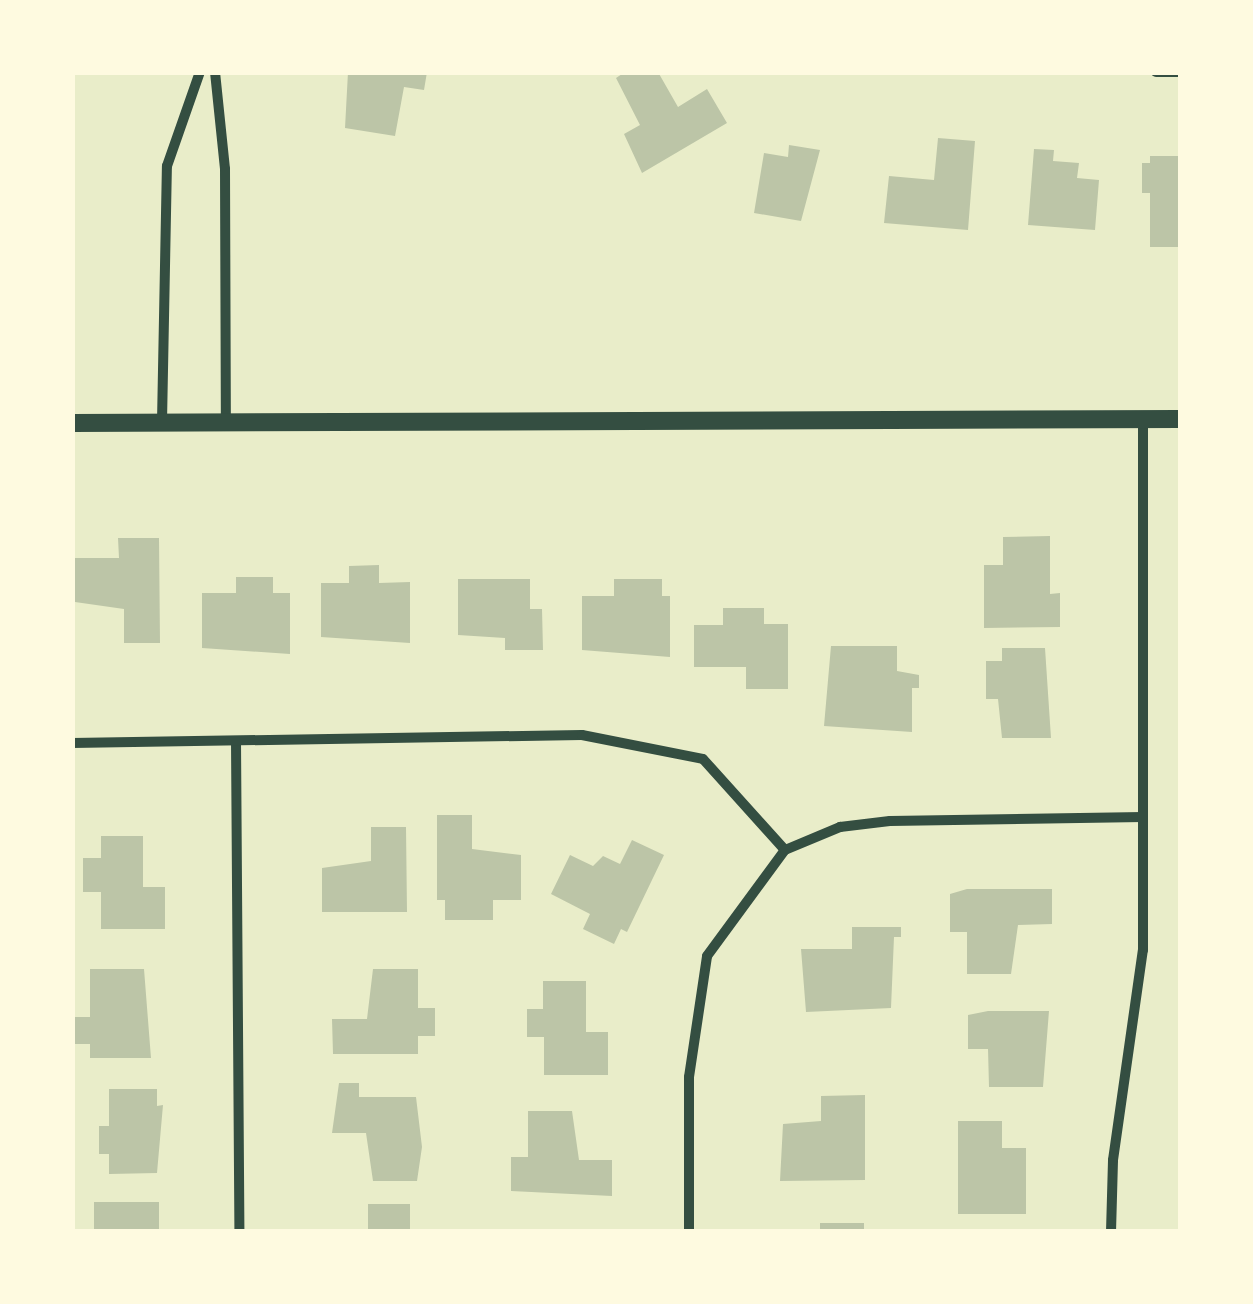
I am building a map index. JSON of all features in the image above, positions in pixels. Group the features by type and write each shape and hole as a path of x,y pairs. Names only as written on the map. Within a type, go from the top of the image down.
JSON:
{"street":[{"path":"162,422 166,166 200,72"},
{"path":"215,72 224,169 226,421"},
{"path":"1156,72 1180,72"},
{"path":"72,424 1180,418"},
{"path":"1111,1232 1113,1160 1143,950 1144,419"},
{"path":"72,743 582,736 702,759 784,850"},
{"path":"236,741 239,1232"},
{"path":"689,1232 689,1077 708,956 784,850 840,828 890,821 1144,817"}],"building":[{"path":"348,72 427,72 424,90 404,87 395,136 345,128"},
{"path":"625,72 658,72 678,107 707,89 727,123 642,173 624,134 640,125 616,78"},
{"path":"938,138 975,141 968,230 884,223 889,176 934,180"},
{"path":"789,145 820,150 801,221 754,213 764,153 788,157"},
{"path":"1034,149 1054,150 1053,161 1079,163 1077,178 1099,180 1095,230 1028,225"},
{"path":"1150,156 1180,156 1180,247 1150,247 1150,193 1142,193 1142,163 1150,163"},
{"path":"1050,536 1050,594 1060,593 1060,627 984,628 984,565 1003,565 1003,537"},
{"path":"118,538 159,538 160,643 124,643 124,609 75,602 75,558 119,558"},
{"path":"379,565 379,583 410,582 410,643 321,637 321,583 349,583 349,566"},
{"path":"236,577 273,577 273,593 290,593 290,654 202,648 202,593 236,593"},
{"path":"458,579 530,579 530,609 542,609 543,650 505,650 505,638 458,635"},
{"path":"614,579 662,579 662,596 670,596 670,657 582,650 582,596 614,596"},
{"path":"723,608 764,608 764,624 788,624 788,689 746,689 746,667 694,667 694,625 723,625"},
{"path":"831,646 897,646 897,671 919,675 919,688 912,688 912,732 824,726"},
{"path":"1002,648 1045,648 1051,738 1002,738 998,699 986,699 986,661 1002,661"},
{"path":"437,815 472,815 472,849 521,855 521,900 493,900 493,920 445,920 445,900 437,900"},
{"path":"371,827 406,827 407,912 322,912 322,868 371,861"},
{"path":"101,836 143,836 143,887 165,887 165,929 101,929 101,892 83,892 83,858 101,858"},
{"path":"632,840 664,855 627,932 621,929 614,944 583,929 590,914 551,894 570,855 593,866 603,856 620,864"},
{"path":"967,889 1052,889 1052,924 1018,925 1011,974 967,974 967,932 950,932 950,894"},
{"path":"852,927 901,927 901,937 894,937 891,1008 806,1012 801,949 852,949"},
{"path":"90,969 144,969 151,1058 90,1058 90,1044 73,1044 73,1017 90,1017"},
{"path":"373,969 418,969 418,1008 435,1008 435,1036 418,1036 418,1054 333,1054 332,1019 367,1019"},
{"path":"543,981 586,981 586,1032 608,1032 608,1075 544,1075 544,1037 527,1037 527,1009 543,1009"},
{"path":"988,1011 1049,1011 1043,1087 989,1087 988,1049 968,1049 968,1015"},
{"path":"339,1083 359,1083 359,1097 416,1097 422,1147 417,1181 373,1181 366,1133 332,1133"},
{"path":"109,1089 157,1089 157,1106 163,1105 157,1173 109,1174 109,1154 99,1154 99,1126 109,1126"},
{"path":"865,1095 865,1180 780,1181 783,1124 821,1121 821,1096"},
{"path":"528,1111 572,1111 579,1160 612,1160 612,1196 511,1191 511,1157 528,1157"},
{"path":"958,1121 1002,1121 1002,1148 1026,1148 1026,1214 958,1214"},
{"path":"94,1202 159,1202 159,1232 94,1232"},
{"path":"368,1204 410,1204 410,1232 368,1232"},
{"path":"820,1223 864,1223 864,1232 820,1232"}]}
